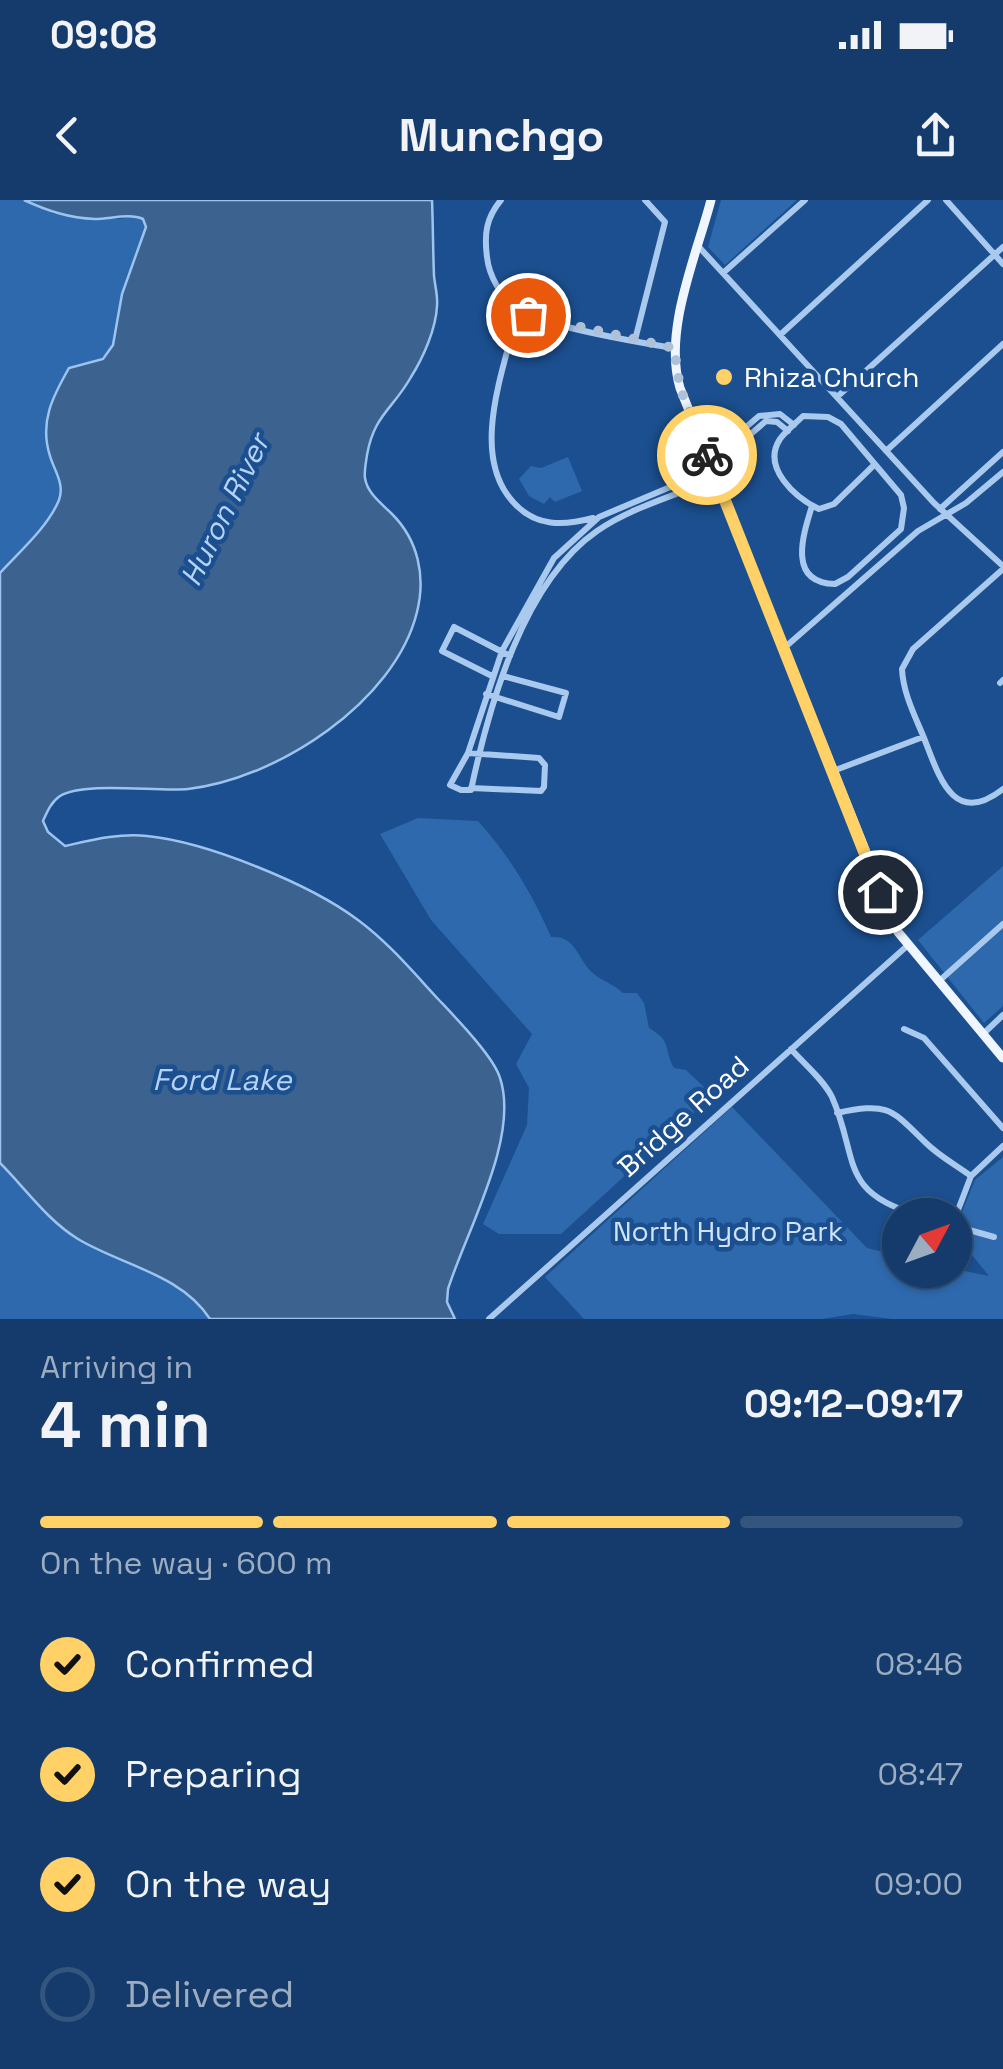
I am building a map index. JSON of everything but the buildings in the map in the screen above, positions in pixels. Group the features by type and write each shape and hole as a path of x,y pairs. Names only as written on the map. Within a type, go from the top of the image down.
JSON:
{"main road":[{"path":"711,200 674,348 680,388 880,892 907,946 1003,1058"}],"street":[{"path":"501,200 489,216 484,236 488,266 496,284 518,310 551,322 674,348"},
{"path":"635,340 665,222 646,200"},
{"path":"723,273 805,200"},
{"path":"780,336 928,200"},
{"path":"946,200 1003,264"},
{"path":"699,247 942,512 1003,568 906,659 902,681 942,784 956,798 983,802 1003,789"},
{"path":"837,397 1003,247"},
{"path":"518,310 489,452 494,474 517,507 535,520 560,525 619,513 713,468"},
{"path":"886,451 1003,344"},
{"path":"645,497 691,489 758,416 780,414 791,428"},
{"path":"812,506 800,554 816,580 835,584 848,577 901,528 901,495 873,466 850,432 828,416 803,416 776,448 777,465 787,486 820,510 834,504 873,466"},
{"path":"783,649 942,512 1003,452"},
{"path":"942,512 966,503 1003,472"},
{"path":"471,788 494,698 543,583 582,543 619,513 681,478 688,480"},
{"path":"688,480 691,489"},
{"path":"468,753 543,759 544,787 538,792 461,790 450,785 468,753 502,651 573,538 599,517"},
{"path":"573,538 582,543"},
{"path":"492,676 442,651 454,627 510,656"},
{"path":"486,694 559,717 566,693 502,676"},
{"path":"833,772 923,737"},
{"path":"938,982 1003,924"},
{"name":"Bridge Road","path":"489,1319 907,946"},
{"path":"983,1034 1003,1015"},
{"path":"904,1029 924,1038 1003,1128"},
{"path":"792,1049 828,1090 850,1163 862,1182 882,1200"},
{"path":"837,1113 866,1107 899,1116 928,1145 971,1176"},
{"path":"963,1198 971,1176 1003,1146"},
{"path":"972,1231 994,1237"}],"green space":[{"path":"0,200 24,200 54,214 119,219 135,216 143,219 146,227 121,295 113,344 91,363 50,457 61,486 57,505 0,573"},
{"path":"721,200 797,200 725,265 708,247"},
{"path":"568,457 582,491 555,502 550,497 544,504 529,496 519,479 531,466 541,468"},
{"path":"418,818 478,821 519,876 551,937 572,944 588,968 623,993 637,993 644,1003 649,1028 665,1042 674,1068 686,1070 706,1089 720,1089 561,1234 499,1234 483,1224 527,1125 529,1088 516,1064 532,1034 431,920 380,834"},
{"path":"1003,866 1003,1006 984,1023 918,940"},
{"name":"North Hydro Park","path":"732,1107 867,1248 882,1252 882,1288 972,1288 972,1272 989,1276 972,1255 972,1198 968,1198 975,1180 1003,1157 1003,1319 892,1319 853,1314 822,1319 584,1319 545,1277"},
{"path":"0,1163 67,1232 167,1281 198,1304 210,1319 0,1319"}],"water":[{"name":"Ford Lake","path":"24,200 432,200 437,302 434,324 416,369 374,430 365,470 369,489 401,524 418,559 420,599 404,645 358,705 328,730 258,770 188,789 103,788 71,792 54,801 43,821 48,832 65,846 126,835 147,836 199,847 286,879 338,906 380,938 473,1038 500,1078 503,1128 488,1184 448,1289 447,1302 455,1319 210,1319 198,1304 167,1281 67,1231 0,1163 0,573 41,529 59,500 60,483 47,444 49,410 69,368 103,359 113,345 122,294 146,227 138,217 76,217"}],"way so far":[{"path":"528,315 674,348 680,388 707,455"}],"place":[{"name":"Rhiza Church","path":"724,377"}],"route":[{"path":"707,455 880,892"}],"water label":[{"name":"Huron River","path":"225,510"}]}
